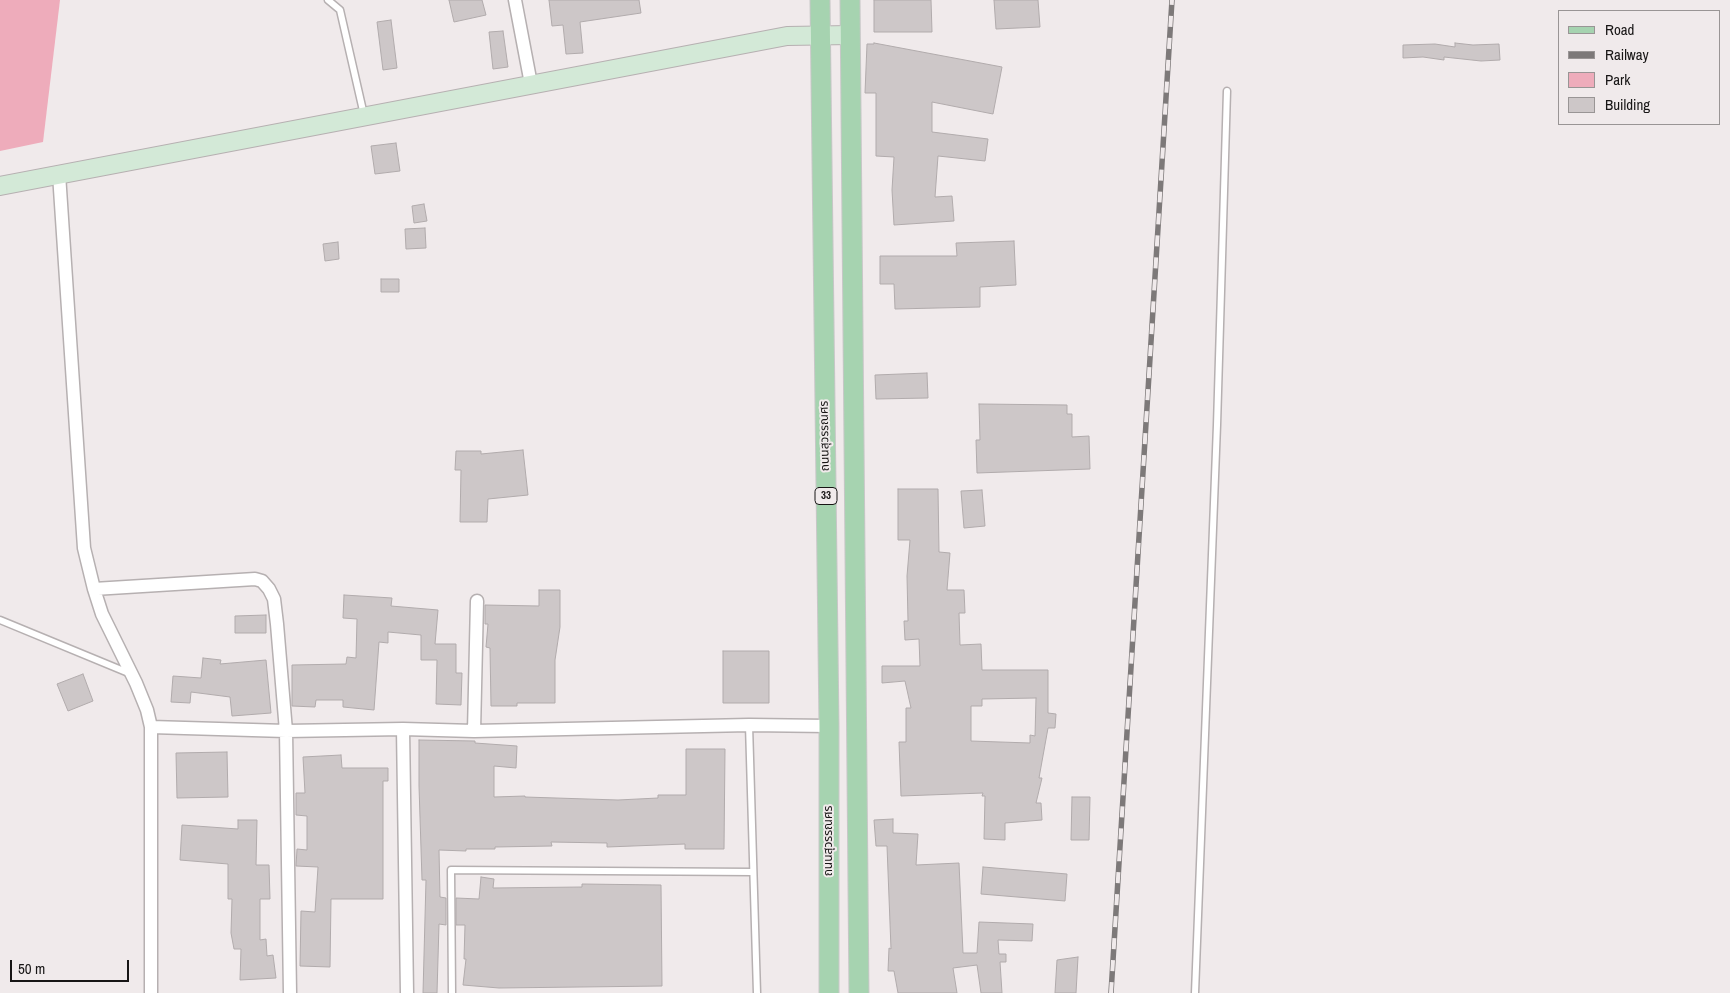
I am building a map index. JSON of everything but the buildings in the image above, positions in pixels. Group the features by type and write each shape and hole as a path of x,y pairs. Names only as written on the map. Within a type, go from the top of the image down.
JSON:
{"main road":[{"name":"ถนนสุวรรณศร","path":"820,0 829,726 829,993"},
{"name":"33","path":"850,0 859,993"},
{"path":"0,186 364,115 787,36 850,36"}],"street":[{"path":"516,0 531,84"},
{"path":"59,174 84,548 102,614 147,710 151,727 151,993"},
{"path":"94,589 255,579 262,581 274,599 286,731 290,993"},
{"path":"474,731 477,601"},
{"path":"151,727 286,731 474,731 829,726"},
{"path":"403,730 407,993"}],"lane":[{"path":"328,0 340,10 364,115"},
{"path":"1195,993 1218,425 1227,91"},
{"path":"0,620 131,674"},
{"path":"749,726 757,993"},
{"path":"452,993 451,870 753,872"}],"green space":[{"path":"0,0 60,0 43,142 0,151"}],"railway":[{"path":"1111,993 1172,0"}]}
